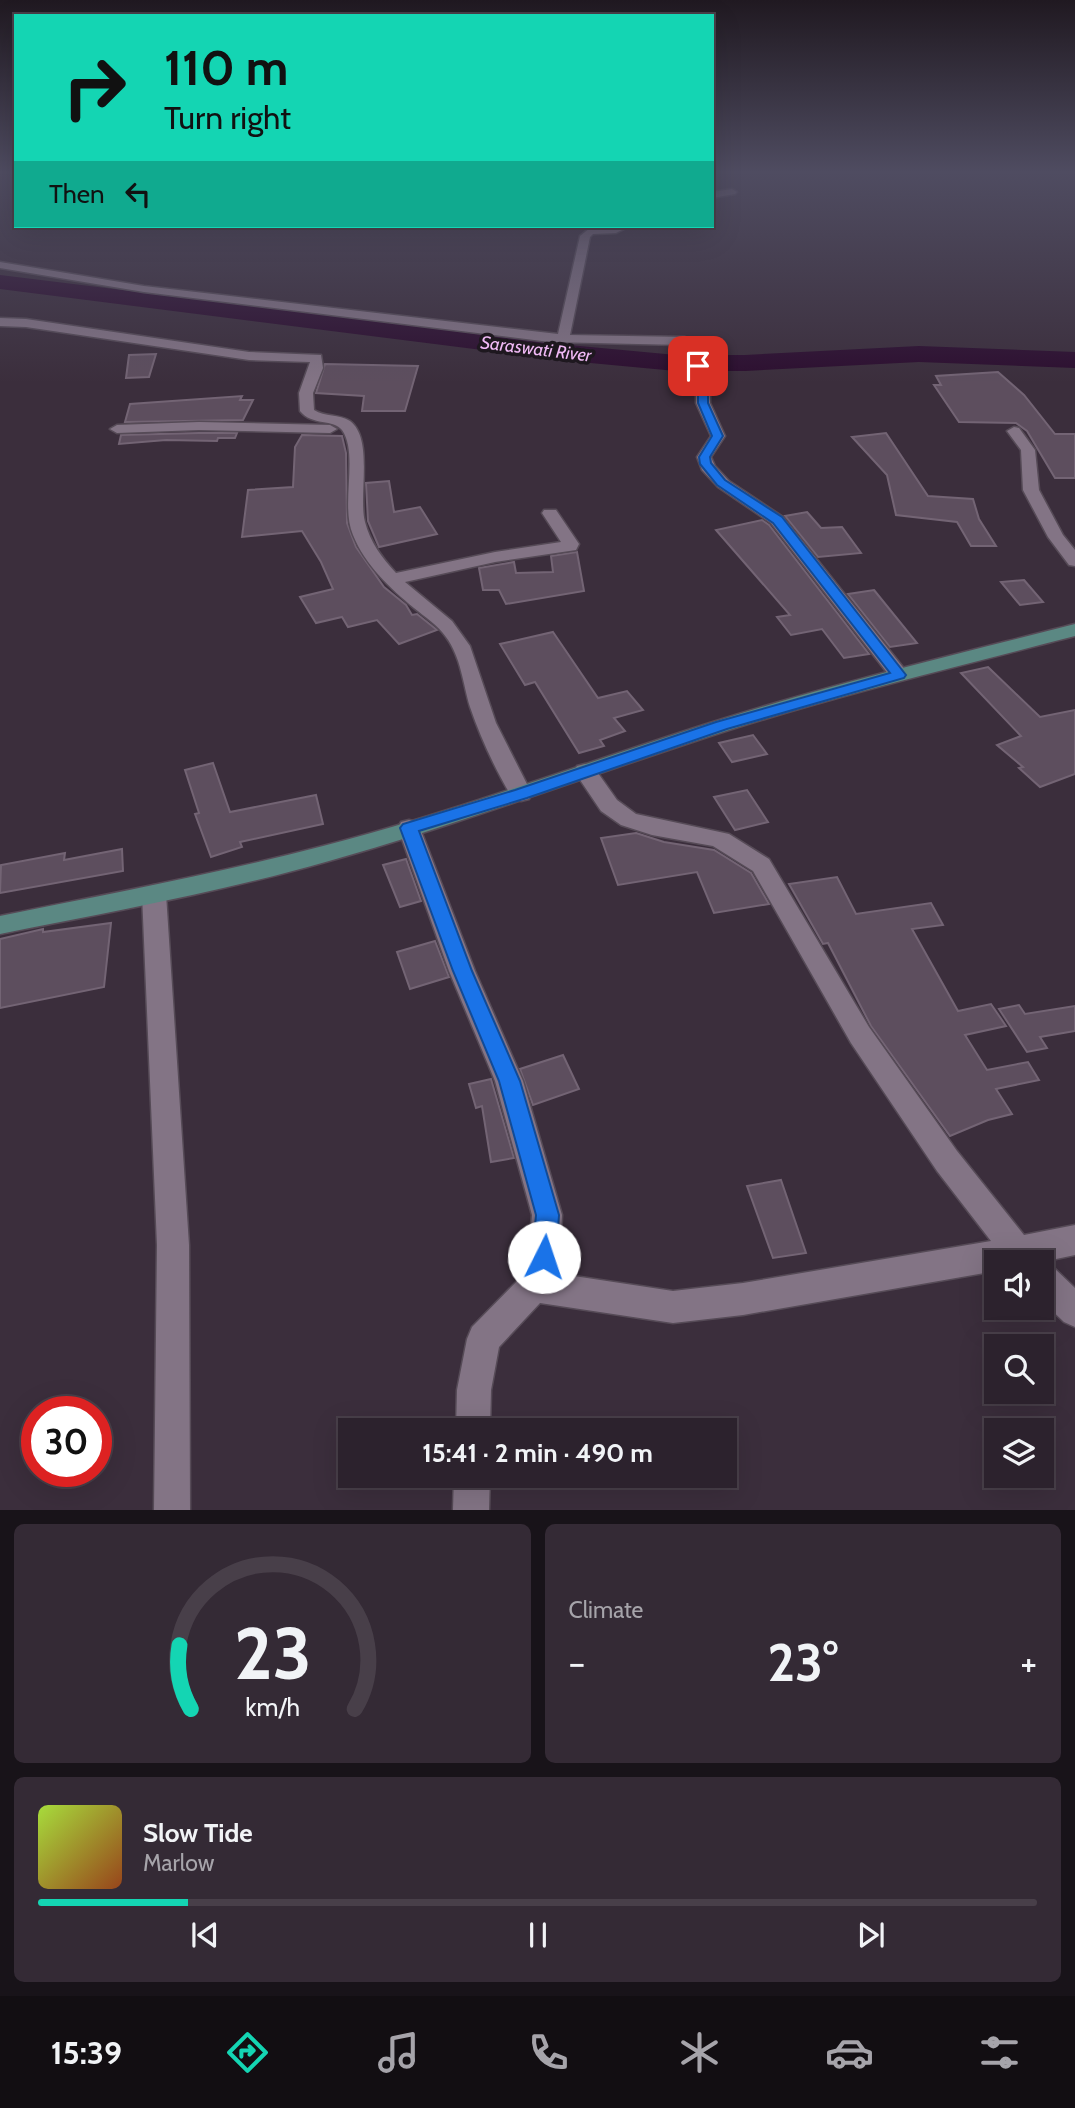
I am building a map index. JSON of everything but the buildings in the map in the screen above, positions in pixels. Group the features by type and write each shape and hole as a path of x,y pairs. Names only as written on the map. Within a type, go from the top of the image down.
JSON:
{"main road":[{"path":"0,925 154,894 326,854 521,794 721,726 899,675 1075,630"}],"street":[{"path":"564,339 583,242"},
{"path":"0,265 167,292 564,339 676,339 691,345 703,385 703,403 718,436 704,457 705,464 721,482 777,520 899,675"},
{"path":"0,322 26,323 249,356 312,357 317,360 317,368 306,393 307,411 317,418 341,422 350,430 355,445 353,509 360,534 376,562 391,579 455,636 465,655 491,734 521,794"},
{"path":"117,429 199,426 350,430"},
{"path":"1014,432 1028,450 1031,490 1056,537 1075,561"},
{"path":"391,579 495,557 570,546 550,513"},
{"path":"585,771 604,800 619,815 635,822 715,838 741,849 761,864 860,1035 947,1161 1017,1250"},
{"path":"409,828 463,971 509,1081 547,1215 544,1257 534,1286 484,1339 474,1390 473,1418"},
{"path":"154,894 173,1245 172,1510"},
{"path":"1044,1250 1075,1240"},
{"path":"534,1286 673,1307 984,1263"},
{"path":"1054,1290 1075,1311"},
{"path":"471,1510 472,1488"}],"waterway":[{"name":"Saraswati River","path":"0,282 569,353 676,363 745,363 919,354 1075,360"}],"route":[{"path":"544,1257 547,1215 509,1081 463,971 409,828 521,794 721,726 899,675 875,641 777,520 721,482 705,464 704,457 718,436 703,403 703,385 698,366"}]}
